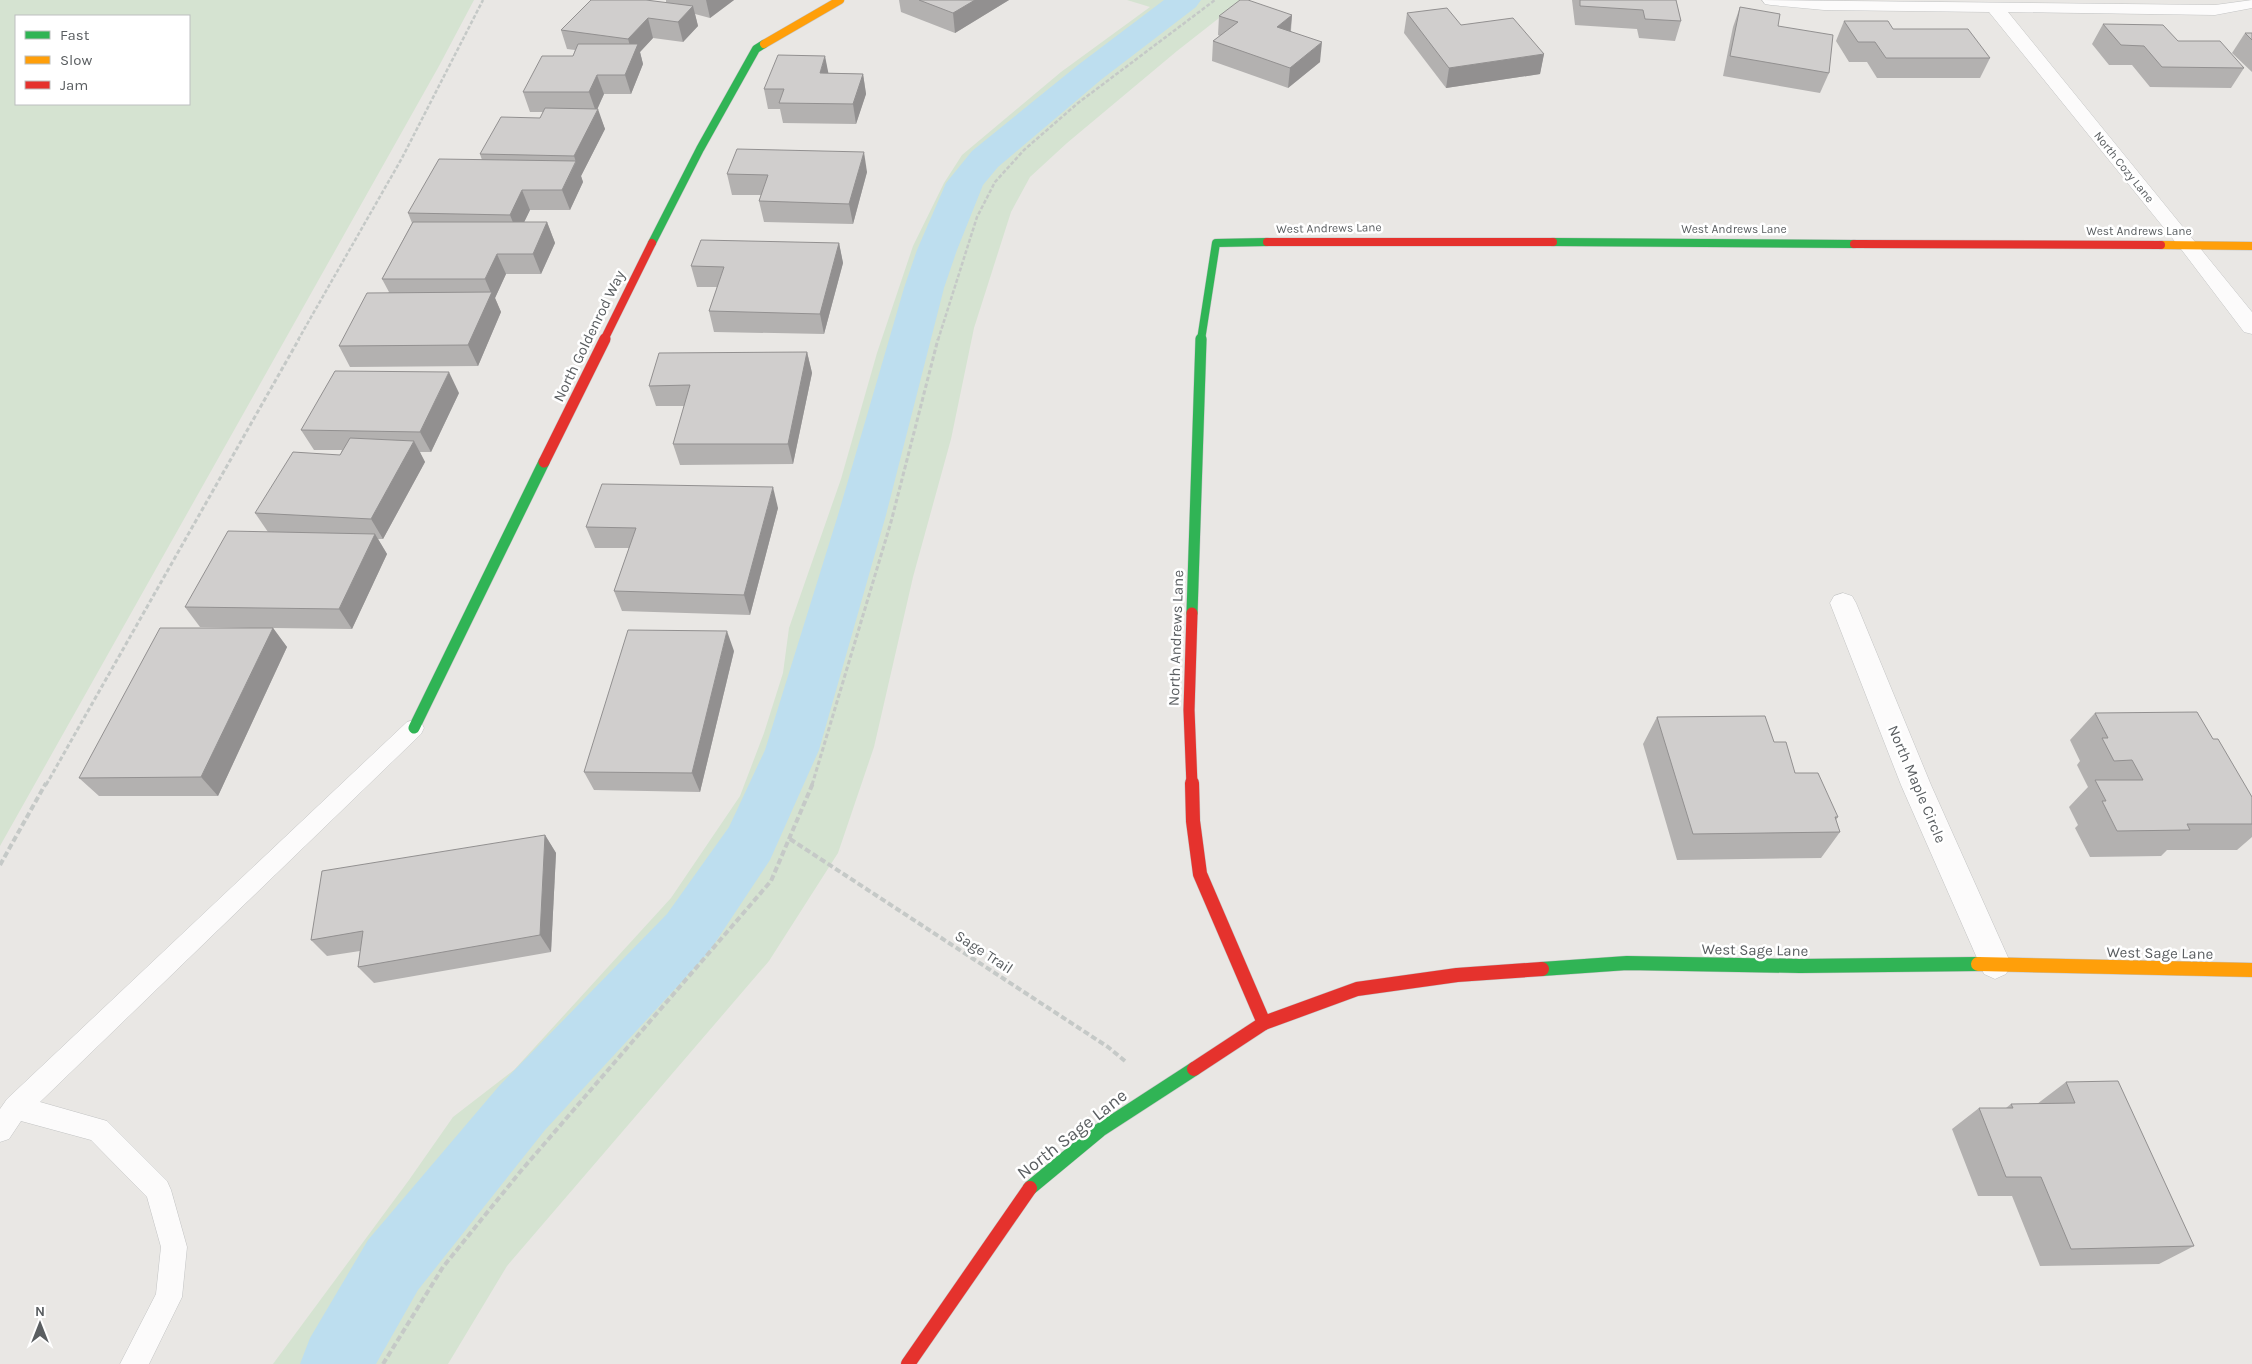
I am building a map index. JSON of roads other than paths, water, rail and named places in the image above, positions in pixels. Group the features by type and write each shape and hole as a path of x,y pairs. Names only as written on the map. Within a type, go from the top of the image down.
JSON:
{"street":[{"name":"North Goldenrod Way","path":"414,728 637,273 700,149 756,49 840,0"},
{"path":"1771,0 1824,5 2215,10 2252,3"},
{"name":"North Cozy Lane","path":"1994,7 2188,245 2252,327"},
{"name":"West Andrews Lane","path":"1216,242 1389,241 2252,246"},
{"name":"North Andrews Lane","path":"1216,242 1200,346 1189,710 1193,821 1200,874 1264,1023"},
{"name":"North Maple Circle","path":"1843,602 1916,785 1995,964"},
{"name":"West Sage Lane","path":"1264,1023 1357,990 1457,975 1627,963 1800,966 1995,964 2252,970"},
{"name":"North Sage Lane","path":"908,1364 1027,1190 1100,1130 1264,1023"}],"lane":[{"path":"0,1130 16,1108 414,728"},
{"path":"16,1108 98,1130 158,1190 174,1247 169,1297 134,1364"}],"waterway":[{"path":"336,1364 393,1265 522,1108 688,933 750,843 792,750 862,515 924,288 937,250 965,183 985,159 1090,72 1185,0"}]}
